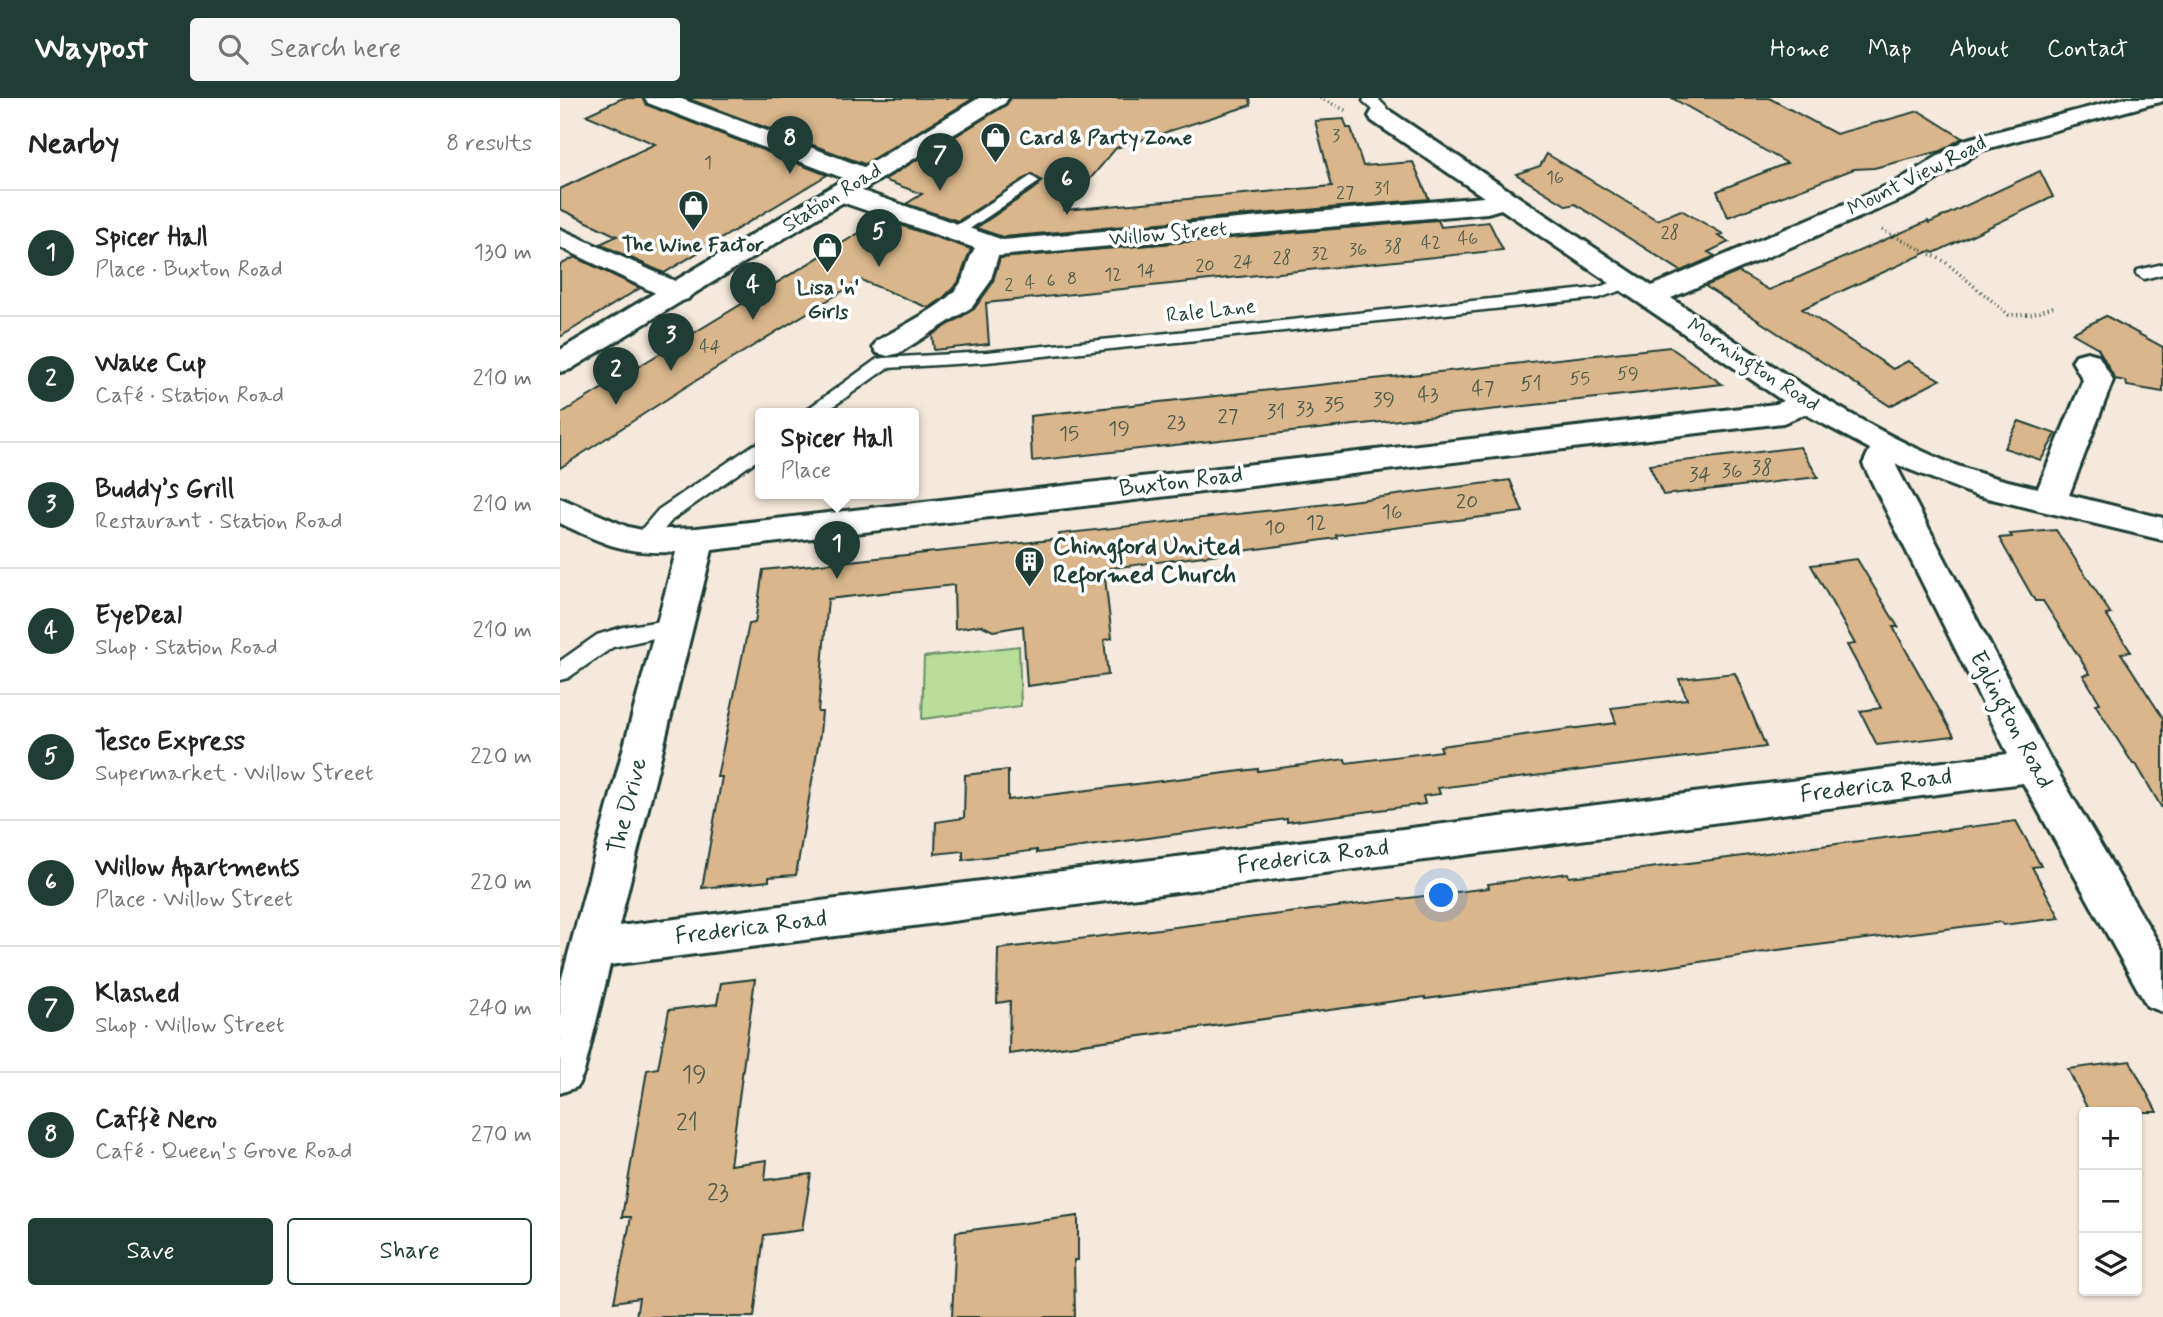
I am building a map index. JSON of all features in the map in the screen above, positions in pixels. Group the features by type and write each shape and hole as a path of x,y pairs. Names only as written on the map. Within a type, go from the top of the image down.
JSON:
{"street":[{"path":"657,98 865,177"},
{"name":"Station Road","path":"560,363 996,98"},
{"name":"Mount View Road","path":"1639,289 1848,212 1905,188 1973,145 2153,98"},
{"name":"Mornington Road","path":"1377,107 1502,199 1806,402 1895,450 1953,477 2049,503 2163,529"},
{"name":"Willow Street","path":"842,193 990,246 1015,248 1487,205 1502,199"},
{"path":"560,237 678,293"},
{"path":"888,346 962,301 976,282 980,263 990,246"},
{"path":"2049,503 2098,380 2087,362"},
{"name":"Buxton Road","path":"560,509 619,537 642,542 697,540 1783,413 1806,402"},
{"name":"Eglington Road","path":"1895,450 1882,456 1879,464 2034,766 2163,992"},
{"name":"The Drive","path":"560,1072 697,540"},
{"name":"Frederica Road","path":"593,948 2034,766"}],"lane":[{"path":"953,233 1031,181"},
{"path":"2144,274 2163,269"},
{"name":"Rale Lane","path":"818,408 883,363 987,357 1639,289"},
{"path":"642,542 665,515 755,452"},
{"path":"560,671 605,641 623,635 674,627"}],"path":[{"path":"1320,98 1344,111"},
{"path":"1848,212 1944,261 2009,315 2032,314 2056,306"}],"green space":[{"path":"1019,646 1021,706 922,719 924,657"}],"building":[{"path":"623,98 642,98 647,105 827,175 664,273 600,244 617,236 560,209 560,189 655,144 586,115"},
{"path":"686,98 974,98 864,164"},
{"path":"1011,98 1250,98 1251,105 1116,148 1064,210 1332,186 1315,121 1344,119 1347,128 1351,128 1363,166 1413,162 1429,199 1003,237 976,228 1038,186 1042,181 1032,174 958,221 906,204 922,194 884,180 1006,105"},
{"path":"1672,98 1769,98 1836,134 1919,111 1962,138 1941,151 1874,168 1854,169 1728,217 1717,191 1787,163"},
{"path":"1547,154 1657,220 1681,210 1723,234 1718,236 1729,242 1708,252 1715,256 1681,271 1575,204 1567,206 1516,174 1540,166"},
{"path":"2040,171 2053,197 1934,253 1930,251 1802,309 1893,369 1908,361 1940,380 1890,406 1705,286 1739,272 1769,290 1928,221 1929,223"},
{"path":"882,219 971,249 958,283 943,298 929,308 861,280 684,388 560,468 560,414"},
{"path":"1438,220 1441,227 1489,222 1503,250 986,303 989,344 934,350 932,335 974,309 992,284 1000,258"},
{"path":"575,257 640,288 560,337 560,265"},
{"path":"2106,316 2163,347 2163,392 2127,386 2126,381 2115,379 2098,348 2072,333"},
{"path":"1670,347 1722,384 1032,461 1030,416"},
{"path":"2019,421 2056,434 2041,460 2004,448"},
{"path":"1800,447 1818,477 1663,495 1649,465"},
{"path":"1510,480 1523,512 1336,535 1337,538 1104,569 1112,638 1104,640 1108,675 1027,686 1023,626 993,631 981,625 955,629 954,585 828,599 818,712 822,712 820,734 796,875 769,877 769,881 702,888 722,777 717,777 749,624 755,623 763,570 1060,539 1059,534 1328,504"},
{"path":"2056,530 2111,614 2106,615 2131,652 2121,653 2163,718 2163,810 2136,764 2133,764 2095,704 2100,703 2083,675 2090,674 2043,601 2035,601 1999,538 2012,537 2010,534"},
{"path":"1857,559 1898,627 1893,627 1954,736 1877,745 1860,711 1881,708 1847,645 1855,644 1811,565"},
{"path":"1735,673 1766,747 1438,788 1440,794 1423,796 1425,804 1287,822 1287,819 1037,853 1037,850 963,860 963,851 935,854 936,822 964,818 965,775 1008,770 1008,800 1345,759 1346,763 1442,751 1440,746 1616,723 1611,708 1687,699 1679,679"},
{"path":"2016,821 2041,866 2032,867 2060,918 2003,925 2001,922 1778,950 1654,969 1425,997 1009,1054 1010,1001 997,1003 998,949 1489,888 1488,884 1568,873 1569,877 1626,871"},
{"path":"755,979 730,1165 767,1160 765,1180 811,1174 802,1230 764,1235 754,1317 636,1317 639,1298 614,1302 631,1217 622,1217 647,1070 658,1068 669,1010 717,1004 721,983"},
{"path":"2130,1061 2157,1112 2142,1112 2142,1107 2087,1107 2068,1069"},
{"path":"1078,1216 1078,1260 1074,1260 1075,1317 952,1317 956,1232"}],"place":[{"name":"Card & Party Zone","path":"996,165"},
{"name":"Caffè Nero","path":"790,174"},
{"name":"Klashed","path":"940,191"},
{"name":"Willow Apartments","path":"1067,215"},
{"name":"The Wine Factor","path":"693,232"},
{"name":"Tesco Express","path":"879,267"},
{"name":"Lisa 'n' Girls","path":"828,275"},
{"name":"EyeDeal","path":"753,320"},
{"name":"Buddy’s Grill","path":"671,371"},
{"name":"Wake Cup","path":"616,405"},
{"name":"Spicer Hall","path":"837,579"},
{"name":"Chingford United Reformed Church","path":"1030,588"}]}
